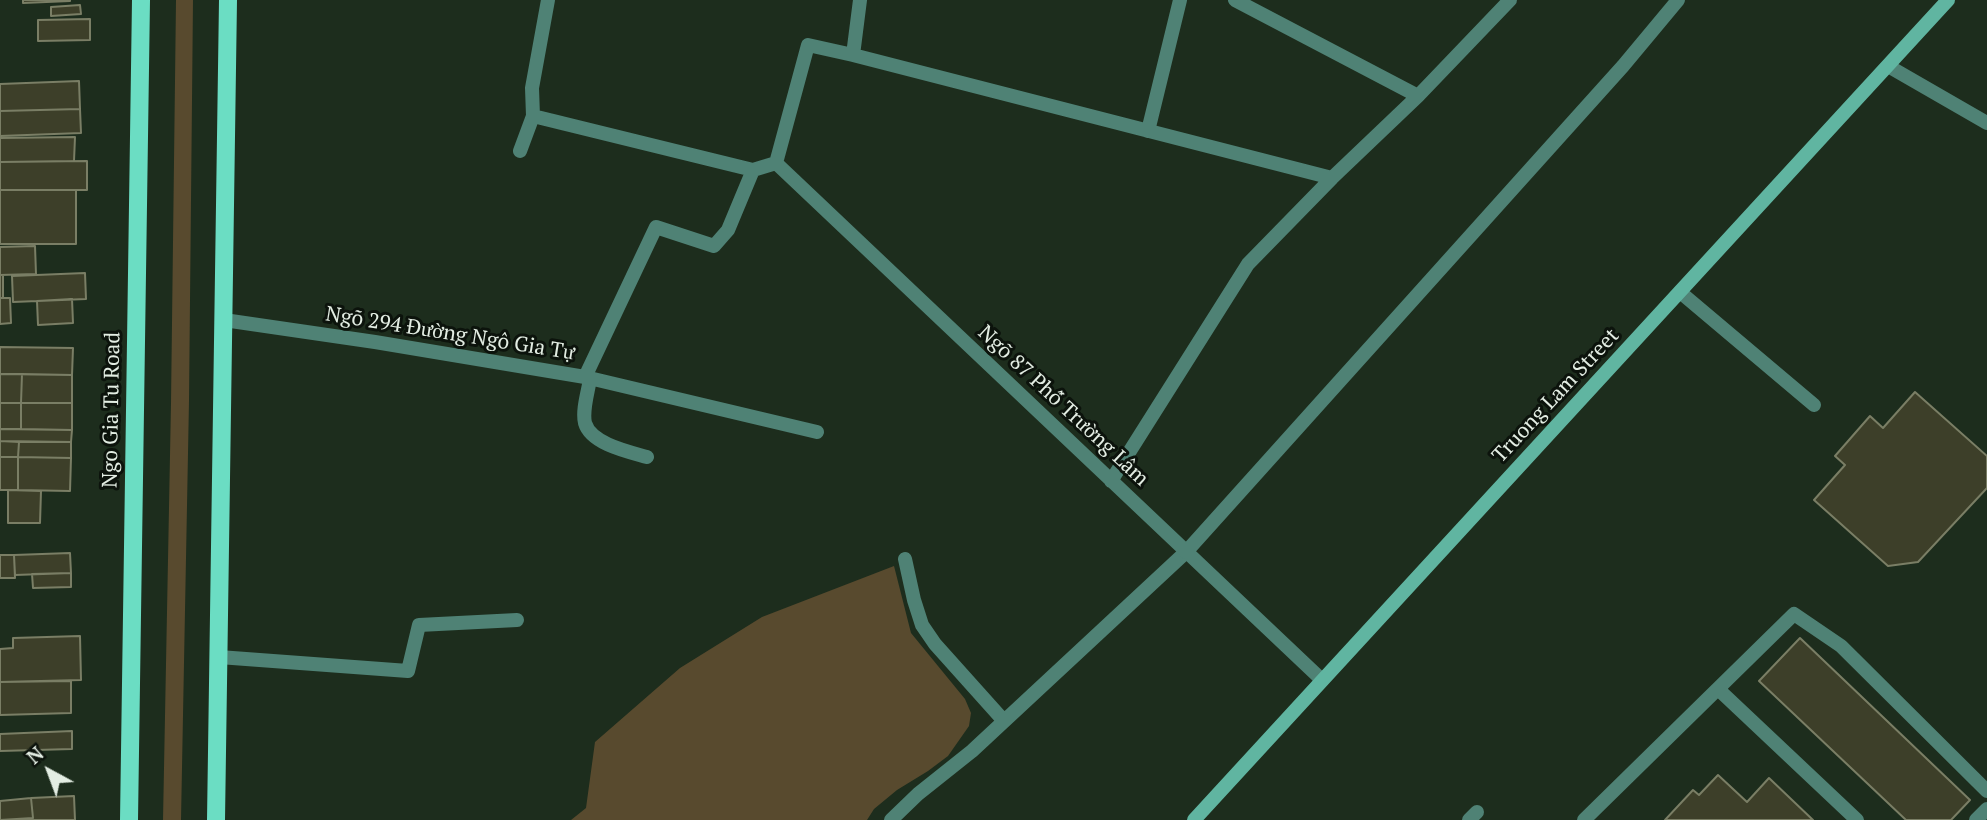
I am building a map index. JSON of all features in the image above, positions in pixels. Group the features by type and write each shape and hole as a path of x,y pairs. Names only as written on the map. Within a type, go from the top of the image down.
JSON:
{"main road":[{"name":"Ngo Gia Tu Road","path":"129,820 141,0"},
{"path":"216,820 228,0"},
{"name":"Truong Lam Street","path":"1194,820 1948,0"}],"street":[{"path":"520,150 533,116 532,88 548,0"},
{"path":"853,55 860,0"},
{"path":"1148,131 1180,0"},
{"path":"1235,0 1418,96"},
{"path":"1111,481 1248,264 1332,178 1418,96 1510,0"},
{"path":"891,820 1004,721 1186,551 1623,66 1678,0"},
{"path":"533,116 753,170 776,163 808,45 1332,178"},
{"path":"1888,66 1987,123"},
{"name":"Ngõ 87 Phố Trường Lâm","path":"776,163 1322,680"},
{"name":"Ngõ 294 Đường Ngô Gia Tự","path":"224,320 587,378 656,227 714,246 728,230 753,170"},
{"path":"1680,292 1814,405"},
{"path":"647,457 609,445 591,433 586,426 584,414 587,378 817,432"},
{"path":"905,559 922,625 1004,721"},
{"path":"1584,820 1794,614 1841,646 1987,791"},
{"path":"219,657 408,671 419,625 517,620"},
{"path":"1718,689 1857,820"},
{"path":"1976,820 1987,809"}],"shaded area":[{"path":"176,0 193,0 189,401 181,820 163,820 171,403"},
{"path":"894,566 911,633 965,699 971,713 969,726 948,756 897,790 874,809 867,820 571,820 586,808 595,742 680,668 762,617"}],"building":[{"path":"23,0 70,0 70,1 23,3"},
{"path":"80,5 81,14 51,16 51,7"},
{"path":"90,19 90,40 38,41 38,20"},
{"path":"79,81 80,109 0,111 0,84"},
{"path":"80,109 81,133 0,136 0,111"},
{"path":"75,137 74,161 0,162 0,138"},
{"path":"87,161 87,190 0,190 0,162"},
{"path":"0,190 76,190 76,244 0,244"},
{"path":"35,246 36,274 0,275 0,247"},
{"path":"85,273 86,299 13,302 12,276"},
{"path":"0,275 3,275 3,298 0,298"},
{"path":"0,298 10,298 11,323 0,324"},
{"path":"72,299 73,323 38,325 37,301"},
{"path":"0,347 73,348 72,375 0,374"},
{"path":"0,374 22,374 21,403 0,403"},
{"path":"22,374 72,375 72,403 21,403"},
{"path":"1915,392 1987,456 1987,488 1918,562 1888,566 1814,500 1845,465 1835,456 1870,416 1883,428"},
{"path":"0,403 21,403 21,429 0,429"},
{"path":"21,403 72,403 72,430 21,429"},
{"path":"0,429 72,430 71,442 0,441"},
{"path":"0,441 19,442 18,457 0,457"},
{"path":"19,442 71,442 71,458 18,457"},
{"path":"0,457 18,457 18,490 0,490"},
{"path":"18,457 71,458 70,491 18,490"},
{"path":"8,490 41,491 40,523 8,523"},
{"path":"70,553 71,573 15,575 14,555"},
{"path":"0,555 14,555 15,578 0,578"},
{"path":"71,573 71,587 33,588 32,574"},
{"path":"80,636 81,680 0,682 0,649 13,648 13,638"},
{"path":"1800,638 1970,800 1951,820 1906,820 1759,681"},
{"path":"71,681 71,713 0,715 0,682"},
{"path":"72,731 72,749 0,751 0,734"},
{"path":"1718,775 1747,802 1769,778 1813,820 1665,820 1693,790 1699,795"},
{"path":"74,796 75,820 16,820 33,818 31,798"},
{"path":"31,798 33,818 0,820 0,801"}]}
